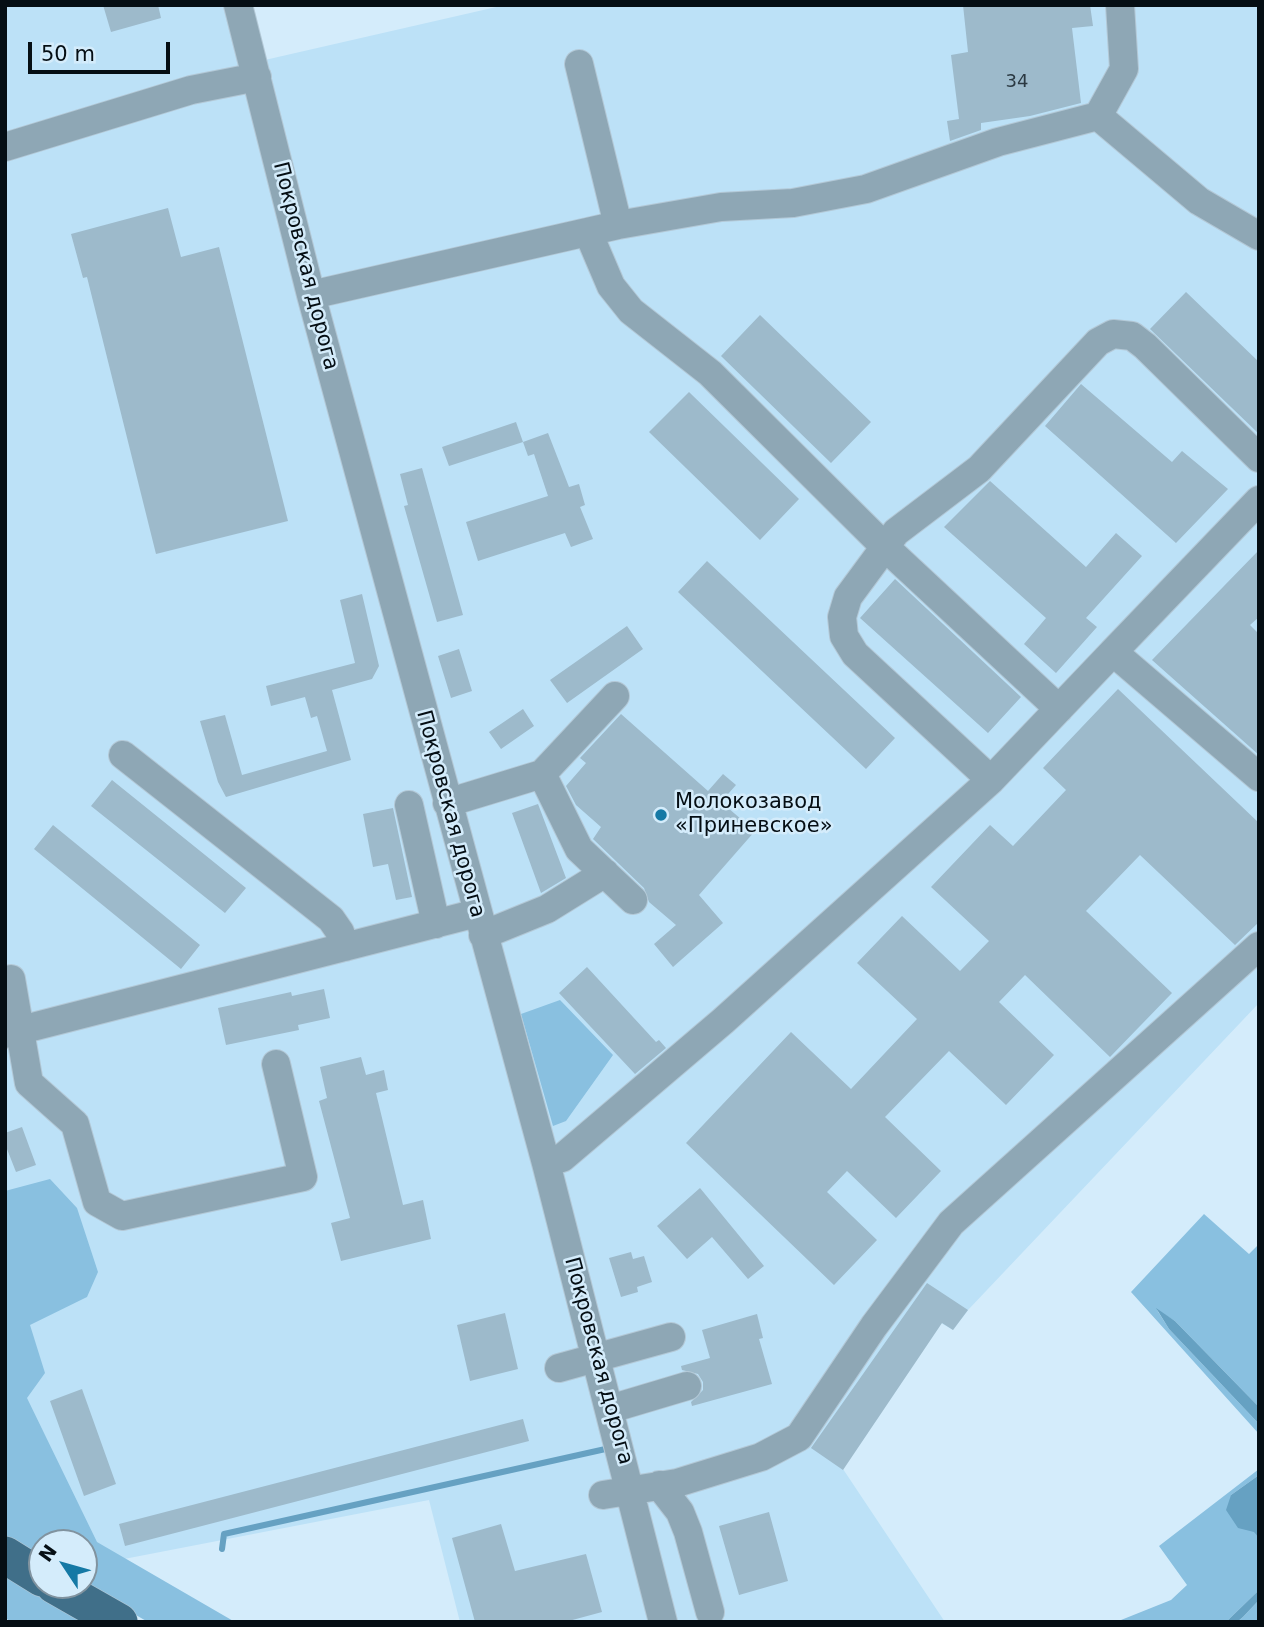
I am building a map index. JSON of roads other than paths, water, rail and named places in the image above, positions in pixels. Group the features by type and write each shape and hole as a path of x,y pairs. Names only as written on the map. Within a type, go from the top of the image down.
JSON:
{"main road":[{"path":"5,1555 28,1569"},
{"path":"79,1599 119,1622"}],"street":[{"name":"Покровская дорога","path":"238,5 311,295 546,1163 663,1622"},
{"path":"311,295 618,225 721,207 793,203 866,189 998,142 1098,116 1124,69 1120,5"},
{"path":"579,64 618,225"},
{"path":"5,147 191,90 257,77"},
{"path":"1098,116 1199,201 1259,236"},
{"path":"588,232 611,286 631,311 710,373 885,547 1059,709"},
{"path":"991,780 855,654 844,636 842,617 848,597 885,547 910,519 979,469 1098,342 1113,334 1132,336 1145,346 1259,458"},
{"path":"546,1163 562,1158 723,1021 991,780 1259,500"},
{"path":"1113,652 1259,776"},
{"path":"447,803 542,774 615,696"},
{"path":"123,755 331,919 340,932 345,947"},
{"path":"542,774 579,849 633,900"},
{"path":"409,805 436,924"},
{"path":"13,1033 436,924 480,924 547,909 605,873"},
{"path":"603,1495 677,1483 761,1457 799,1437 874,1326 951,1223 1259,946"},
{"path":"5,981 11,979 13,1033 29,1083 75,1124 97,1202 122,1216 303,1177 276,1064"},
{"path":"559,1368 671,1336"},
{"path":"610,1409 687,1386"},
{"path":"659,1485 680,1512 710,1612"}],"waterway":[{"path":"222,1549 224,1534 610,1448"}],"place":[{"name":"Молокозавод «Приневское»","path":"661,815"}]}
